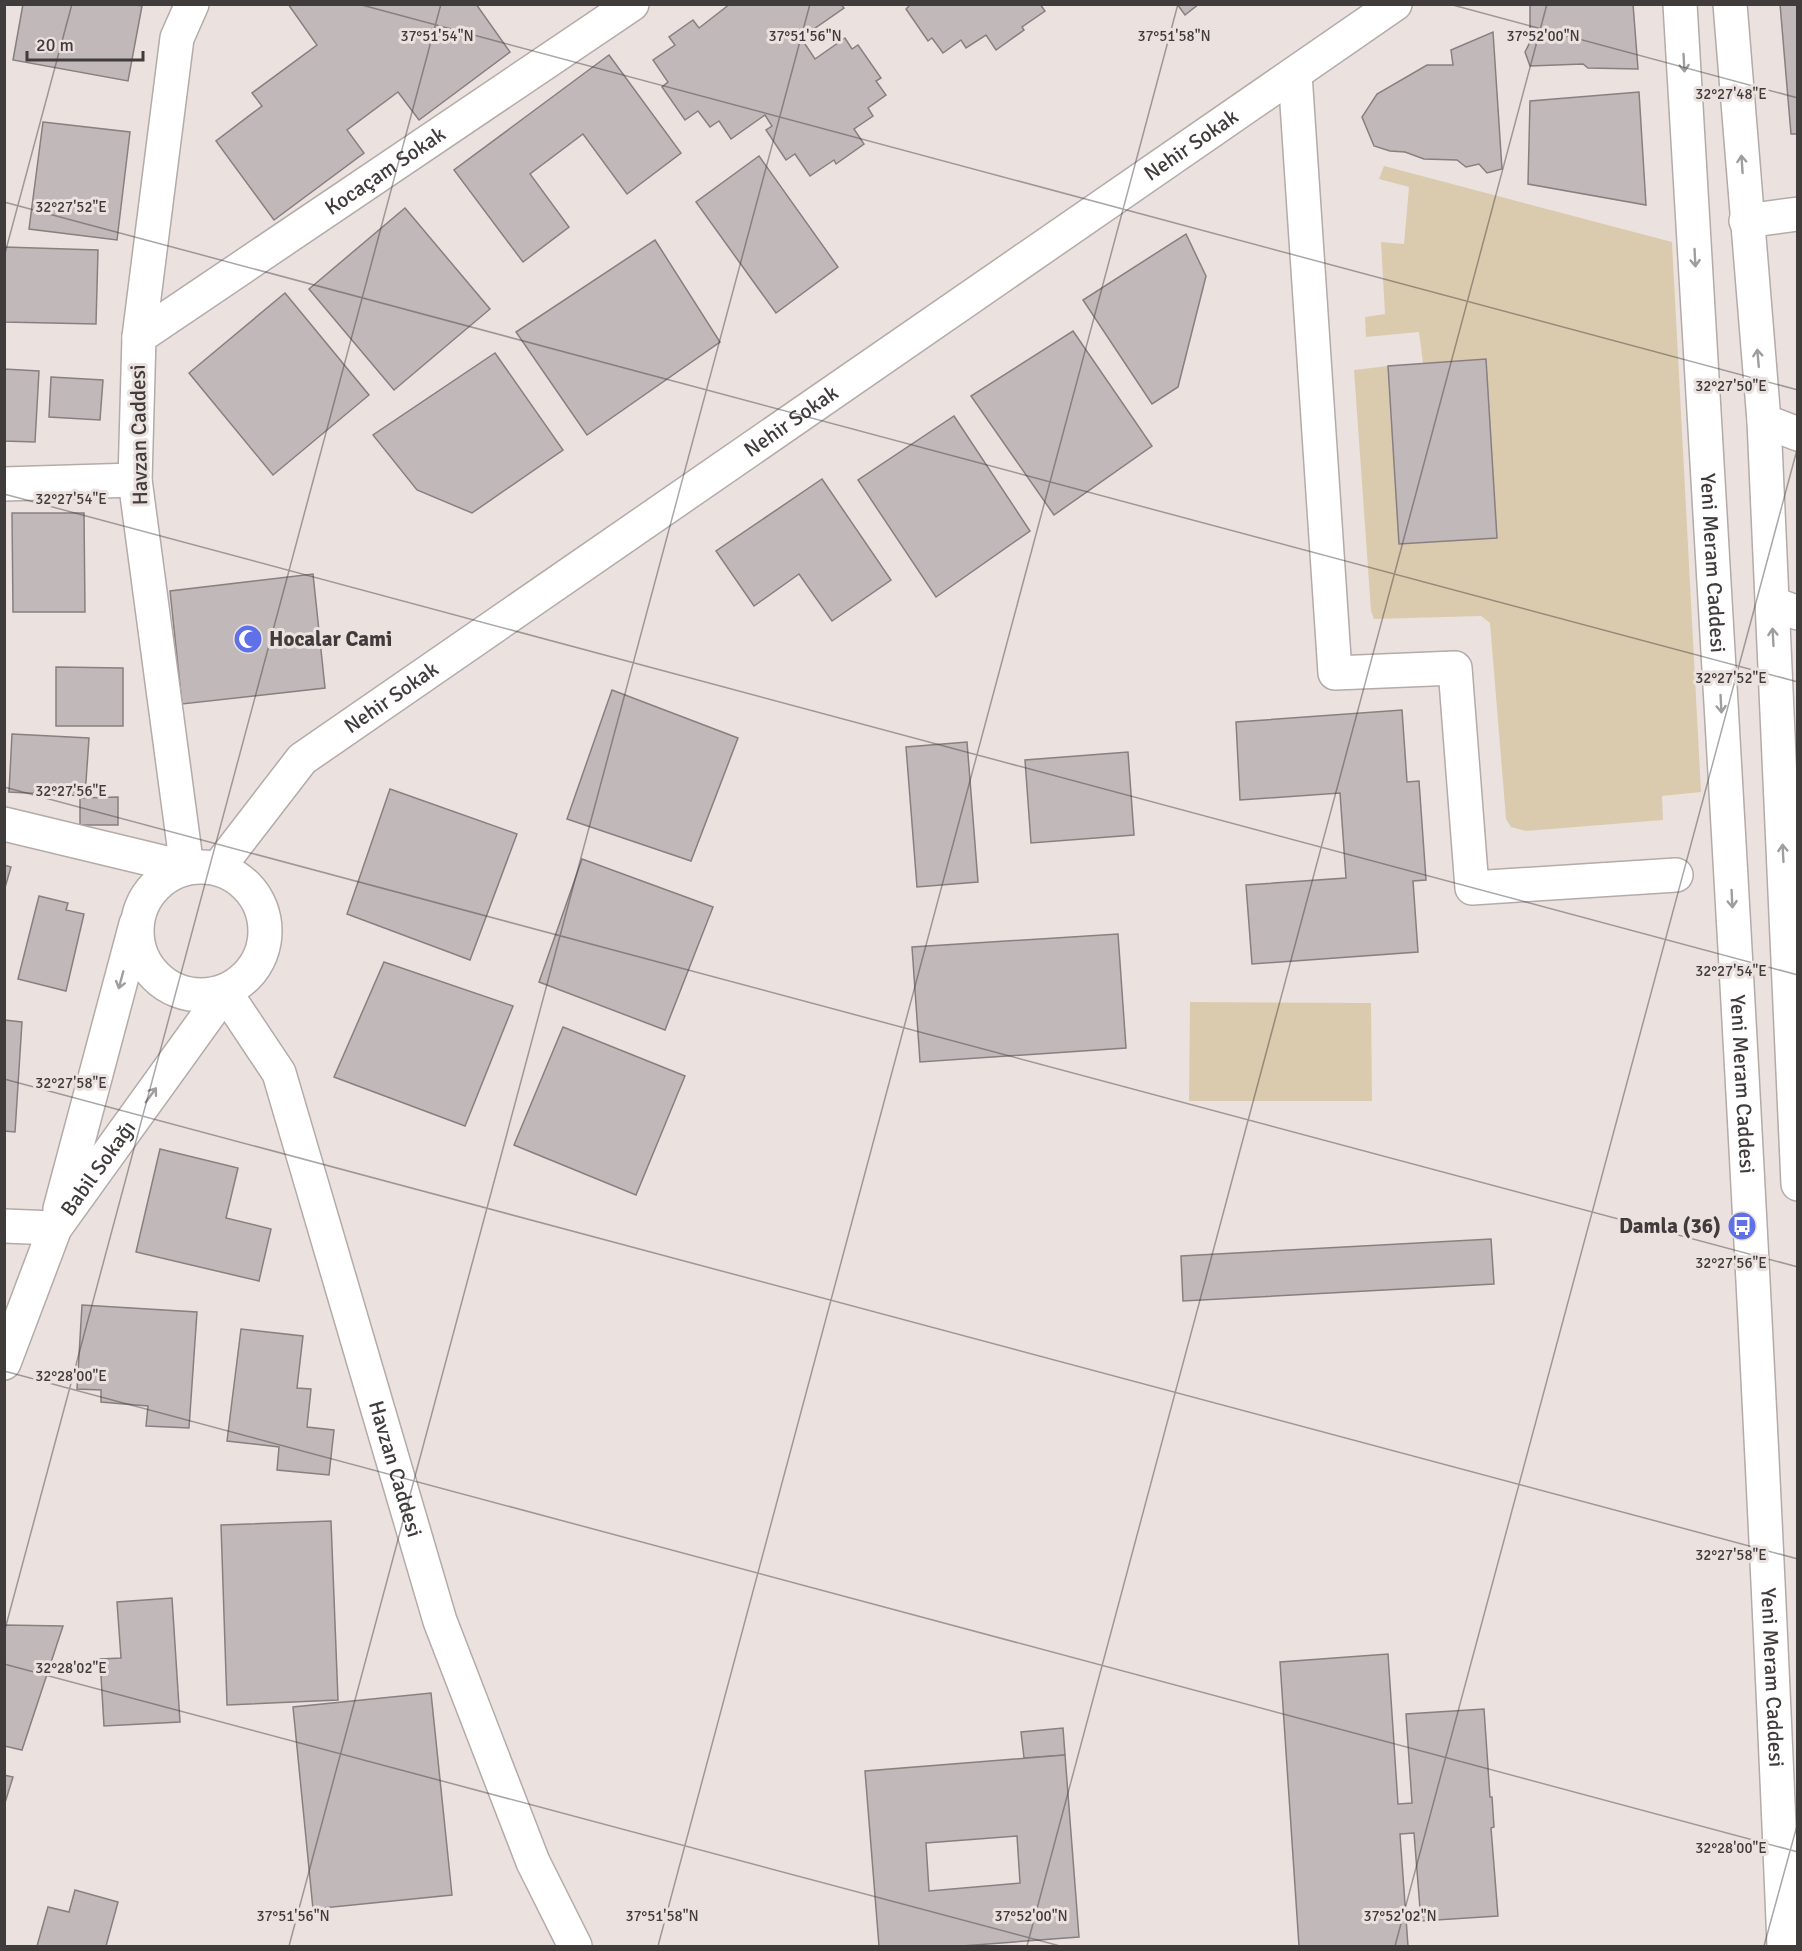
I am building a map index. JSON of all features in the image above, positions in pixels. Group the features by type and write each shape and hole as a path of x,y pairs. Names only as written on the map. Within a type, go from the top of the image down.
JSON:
{"street":[{"name":"Havzan Caddesi","path":"192,4 177,38 139,337 135,480 203,868"},
{"name":"Kocaçam Sokak","path":"139,337 632,4"},
{"name":"Nehir Sokak","path":"203,868 302,759 1395,4"},
{"name":"Yeni Meram Caddesi","path":"1680,4 1731,871 1774,1693 1784,1947"},
{"path":"1730,4 1764,421 1785,608 1797,1184"},
{"path":"1295,74 1335,673 1455,668 1472,888 1676,875"},
{"path":"1746,221 1797,214"},
{"path":"1764,421 1797,434"},
{"path":"4,484 135,480"},
{"path":"4,824 236,877 251,890 261,908 265,927 264,948 255,966 242,981 225,992 203,997 181,993 161,983 147,966 137,946 136,924"},
{"path":"4,1226 55,1228 142,902 156,884 175,872 203,868"},
{"name":"Havzan Caddesi","path":"225,992 279,1073 440,1621 533,1862 575,1947"},
{"name":"Babil Sokağı","path":"4,1363 55,1228 225,992"}],"shaded area":[{"path":"1384,166 1672,242 1701,792 1662,796 1663,820 1526,831 1511,827 1506,819 1490,623 1481,616 1374,619 1371,611 1354,370 1388,366 1399,544 1497,537 1486,360 1423,363 1419,332 1366,337 1365,317 1385,314 1381,242 1404,244 1409,187 1379,179"},
{"path":"1190,1002 1371,1003 1372,1101 1189,1101"}],"building":[{"path":"23,4 131,4 142,6 128,81 13,60"},
{"path":"288,4 476,4 510,52 419,120 398,92 347,130 364,153 274,220 216,141 262,106 252,93 317,45"},
{"path":"730,4 841,4 844,8 801,38 815,59 845,38 852,49 858,45 881,78 876,81 886,95 868,108 873,116 854,129 864,144 836,164 834,160 810,176 795,154 786,160 766,130 772,126 765,115 731,139 719,121 710,127 698,111 685,120 662,87 668,82 653,60 675,45 669,37 693,20 699,28"},
{"path":"911,4 1040,4 1045,11 1022,27 1024,30 996,50 986,35 966,48 961,40 943,53 932,38 928,41 906,9"},
{"path":"1177,4 1199,4 1185,15"},
{"path":"1530,4 1633,4 1638,69 1588,68 1583,64 1530,66 1525,52 1530,42"},
{"path":"1780,4 1798,4 1798,134 1791,134"},
{"path":"1493,32 1502,169 1487,173 1479,164 1466,167 1457,160 1424,159 1405,152 1390,151 1374,146 1362,117 1377,94 1427,65 1453,65 1451,50"},
{"path":"609,55 681,153 627,194 583,134 530,174 569,227 523,262 454,170"},
{"path":"1639,92 1646,205 1528,184 1530,101"},
{"path":"43,122 130,132 117,240 29,229"},
{"path":"759,156 838,267 776,313 696,202"},
{"path":"405,208 490,309 394,390 309,289"},
{"path":"1186,234 1206,276 1178,387 1152,404 1083,300"},
{"path":"655,240 720,342 587,435 516,332"},
{"path":"4,247 98,250 96,324 4,322"},
{"path":"285,293 369,395 273,475 189,373"},
{"path":"1073,331 1152,446 1054,515 971,396"},
{"path":"495,353 563,450 472,513 417,490 373,435"},
{"path":"1486,359 1497,538 1399,544 1388,366"},
{"path":"4,369 39,371 35,442 4,441"},
{"path":"51,377 103,380 100,420 49,417"},
{"path":"954,416 1030,531 936,597 858,480"},
{"path":"822,479 891,580 832,621 799,574 754,606 716,551"},
{"path":"12,513 84,513 85,612 13,612"},
{"name":"Hocalar Cami","path":"313,574 325,688 182,704 170,591"},
{"path":"56,667 123,668 123,726 56,726"},
{"path":"612,690 738,738 691,861 567,819"},
{"path":"1402,710 1407,782 1419,781 1426,880 1413,881 1418,952 1252,964 1246,885 1346,878 1340,793 1240,800 1236,722"},
{"path":"12,734 89,738 85,796 9,792"},
{"path":"967,742 978,882 917,887 906,747"},
{"path":"1128,752 1134,835 1031,843 1025,760"},
{"path":"390,789 517,834 470,960 347,914"},
{"path":"118,797 118,825 80,825 80,798"},
{"path":"582,859 713,907 665,1030 539,982"},
{"path":"4,865 11,867 4,891"},
{"path":"39,896 68,903 66,910 84,914 66,991 18,979"},
{"path":"1118,934 1126,1048 920,1062 912,947"},
{"path":"384,962 513,1006 465,1126 334,1077"},
{"path":"4,1020 22,1022 15,1132 4,1131"},
{"path":"563,1027 685,1076 636,1195 514,1145"},
{"path":"160,1149 238,1168 226,1218 271,1229 259,1281 136,1252"},
{"path":"1491,1239 1494,1284 1183,1301 1181,1256"},
{"path":"82,1305 197,1312 189,1428 146,1426 148,1406 101,1402 101,1390 77,1389"},
{"path":"241,1329 303,1336 297,1388 311,1389 307,1427 334,1430 329,1475 277,1470 279,1447 227,1441"},
{"path":"331,1521 338,1700 227,1705 221,1525"},
{"path":"172,1598 180,1722 104,1726 100,1659 121,1658 117,1602"},
{"path":"4,1625 63,1626 22,1750 4,1746"},
{"path":"1388,1654 1398,1804 1412,1803 1406,1714 1484,1709 1490,1797 1492,1797 1494,1827 1491,1828 1498,1916 1421,1921 1414,1833 1400,1834 1408,1946 1299,1946 1280,1662"},
{"path":"431,1693 452,1895 313,1909 293,1707"},
{"path":"1063,1728 1065,1755 1024,1758 1021,1732"},
{"path":"1065,1755 1079,1937 962,1946 879,1946 865,1771","holes":["1017,1836 1020,1883 929,1891 926,1843"]},
{"path":"4,1775 13,1777 4,1806"},
{"path":"75,1890 118,1902 106,1946 37,1946 48,1907 69,1912"}],"place":[{"name":"Hocalar Cami","path":"248,639"},
{"name":"Damla (36)","path":"1742,1226"}]}
